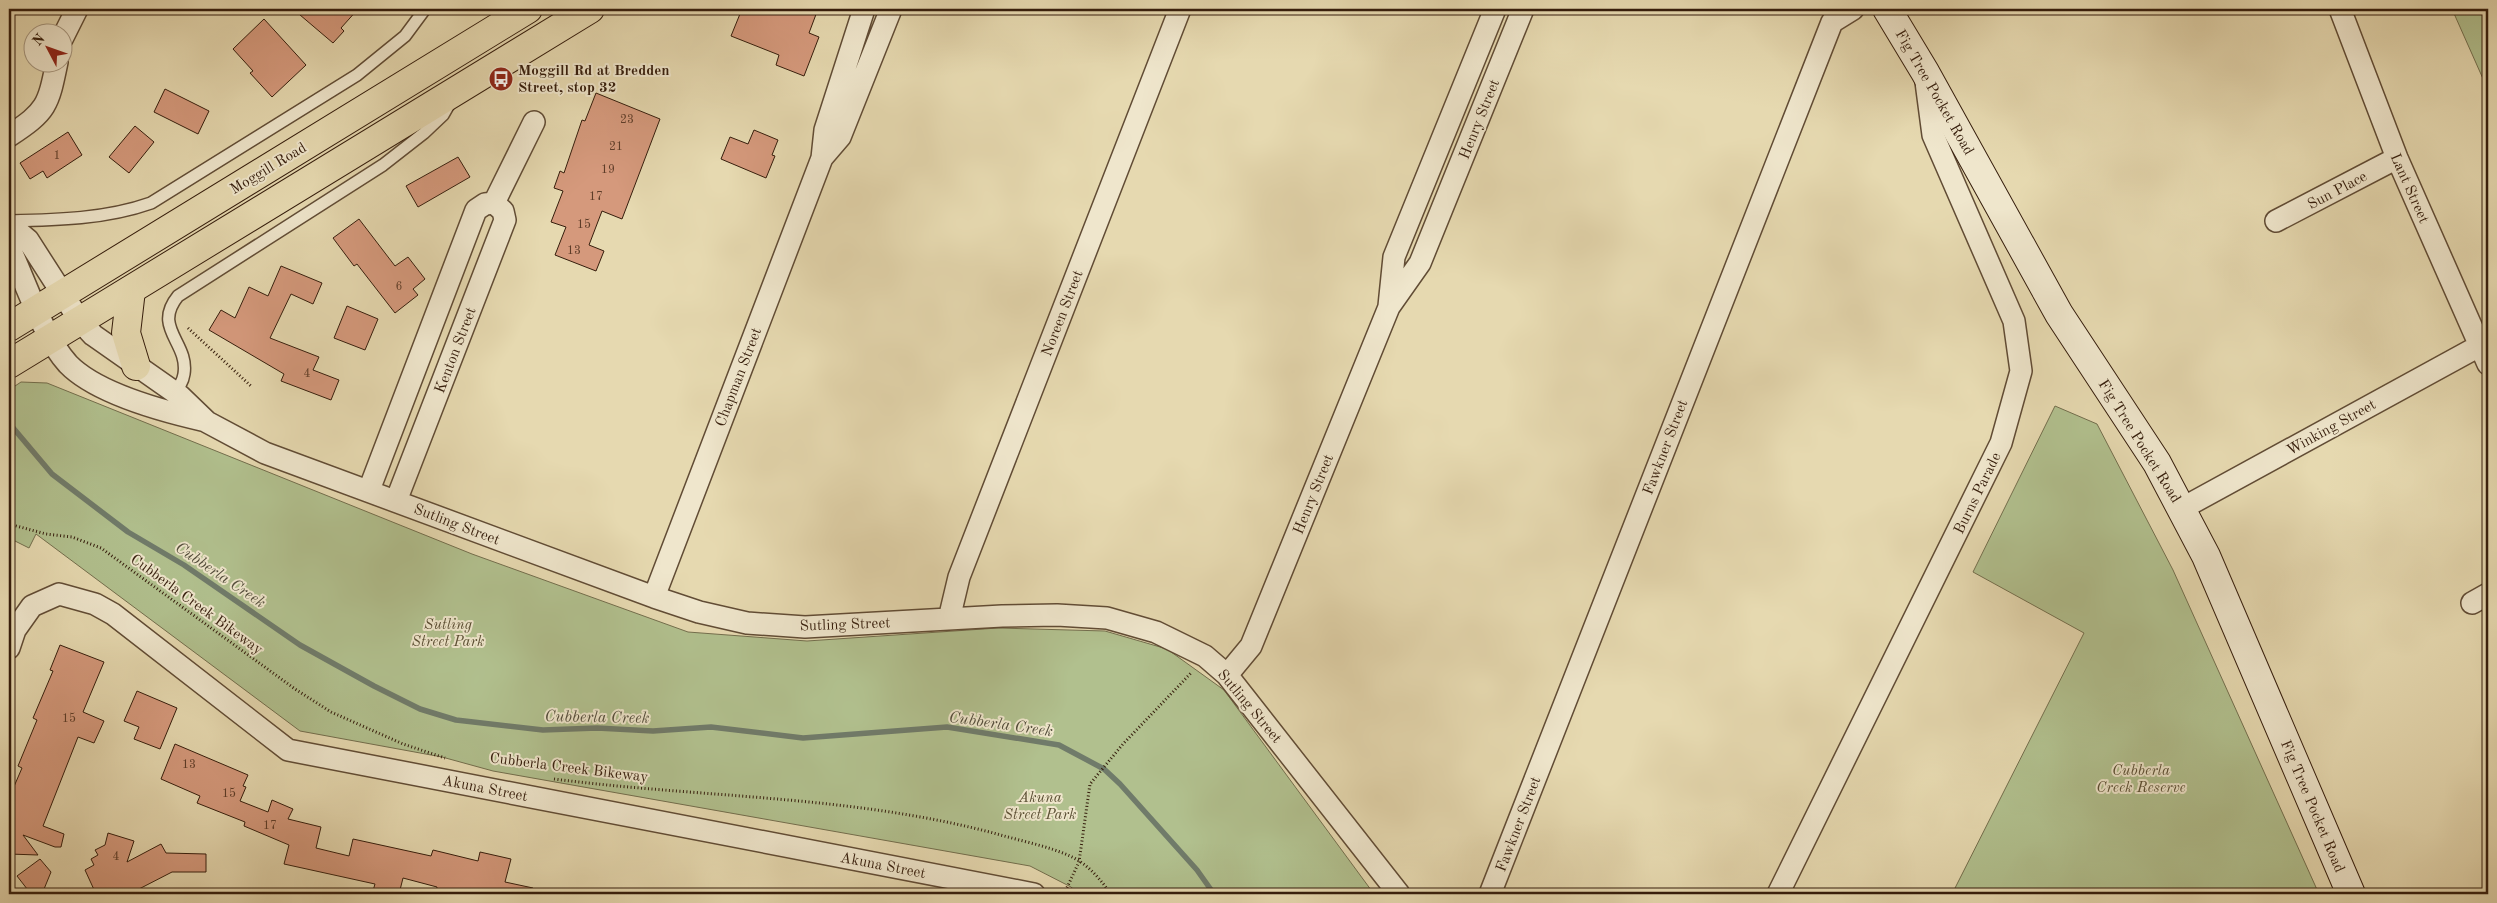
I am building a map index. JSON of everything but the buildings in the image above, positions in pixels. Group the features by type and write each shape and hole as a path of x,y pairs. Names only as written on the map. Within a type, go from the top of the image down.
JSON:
{"main road":[{"name":"Moggill Road","path":"9,327 499,18 528,9"},
{"name":"Moggill Road","path":"9,364 590,9"},
{"name":"Fig Tree Pocket Road","path":"1887,9 1925,72 2059,314 2157,463 2206,556 2351,894"},
{"path":"131,290 126,333 136,366"}],"street":[{"path":"70,22 77,9"},
{"name":"Chapman Street","path":"654,597 822,158 825,130 864,9"},
{"name":"Chapman Street","path":"822,158 840,136 891,9"},
{"name":"Noreen Street","path":"948,619 959,577 1180,9"},
{"name":"Henry Street","path":"1390,307 1394,257 1496,9"},
{"name":"Henry Street","path":"1227,675 1251,646 1390,307 1420,263 1523,9"},
{"name":"Fawkner Street","path":"1490,894 1832,22 1853,9"},
{"name":"Lant Street","path":"2340,9 2397,158 2484,355"},
{"path":"9,136 35,119 50,97 55,72"},
{"name":"Burns Parade","path":"1778,894 2002,443 2020,371 2014,321 1933,135 1925,72"},
{"path":"494,203 534,122"},
{"name":"Sun Place","path":"2276,221 2397,158"},
{"name":"Kenton Street","path":"369,490 476,210 485,204 494,203 503,210 505,220 396,501"},
{"name":"Sutling Street","path":"9,222 28,240 80,321 92,335 175,392 207,422"},
{"name":"Sutling Street","path":"9,241 11,251 51,338 68,363 80,374 119,394 163,411 207,422 265,452 654,597 699,612 747,623 805,627 1056,615 1107,618 1156,632 1205,656 1227,675 1399,894"},
{"name":"Winking Street","path":"2181,509 2484,355"},
{"name":"Akuna Street","path":"9,648 15,630 32,606 60,594 95,604 114,614 288,750 1034,894"}],"lane":[{"name":"Moggill Road","path":"9,222 106,215 131,211 151,204 358,75 405,36 425,9"},
{"name":"Moggill Road","path":"163,411 183,380 184,360 168,318 169,310 178,296 394,157 443,115 460,87"}],"path":[{"path":"188,328 252,387"},
{"name":"Cubberla Creek Bikeway","path":"9,524 46,534 72,537 101,548 295,689 331,712 402,744 451,760"},
{"path":"1064,894 1079,862 1090,784 1123,744 1205,656"},
{"name":"Cubberla Creek Bikeway","path":"553,779 602,785 750,795 898,813 966,826 1070,856 1098,876 1111,894"}],"green space":[{"path":"2452,9 2488,9 2488,90"},
{"name":"Sutling Street Park","path":"21,382 47,383 472,554 688,632 807,641 998,628 1105,631 1167,649 1224,690 1374,894 1079,894 1071,887 1030,866 493,771 442,757 300,731 36,534 29,548 9,538 9,390"},
{"name":"Cubberla Creek Reserve","path":"2055,406 2097,424 2173,570 2319,894 1952,894 2084,633 1973,572"}],"waterway":[{"name":"Cubberla Creek","path":"9,423 52,474 128,532 184,565 300,645 420,709 456,720 543,730 597,728 653,731 711,727 803,738 947,727 1059,745 1104,769 1120,784 1197,870 1214,894"}],"place":[{"name":"Moggill Rd at Bredden Street, stop 32","path":"501,79"}],"park label":[{"name":"Akuna Street Park","path":"1040,806"}]}
